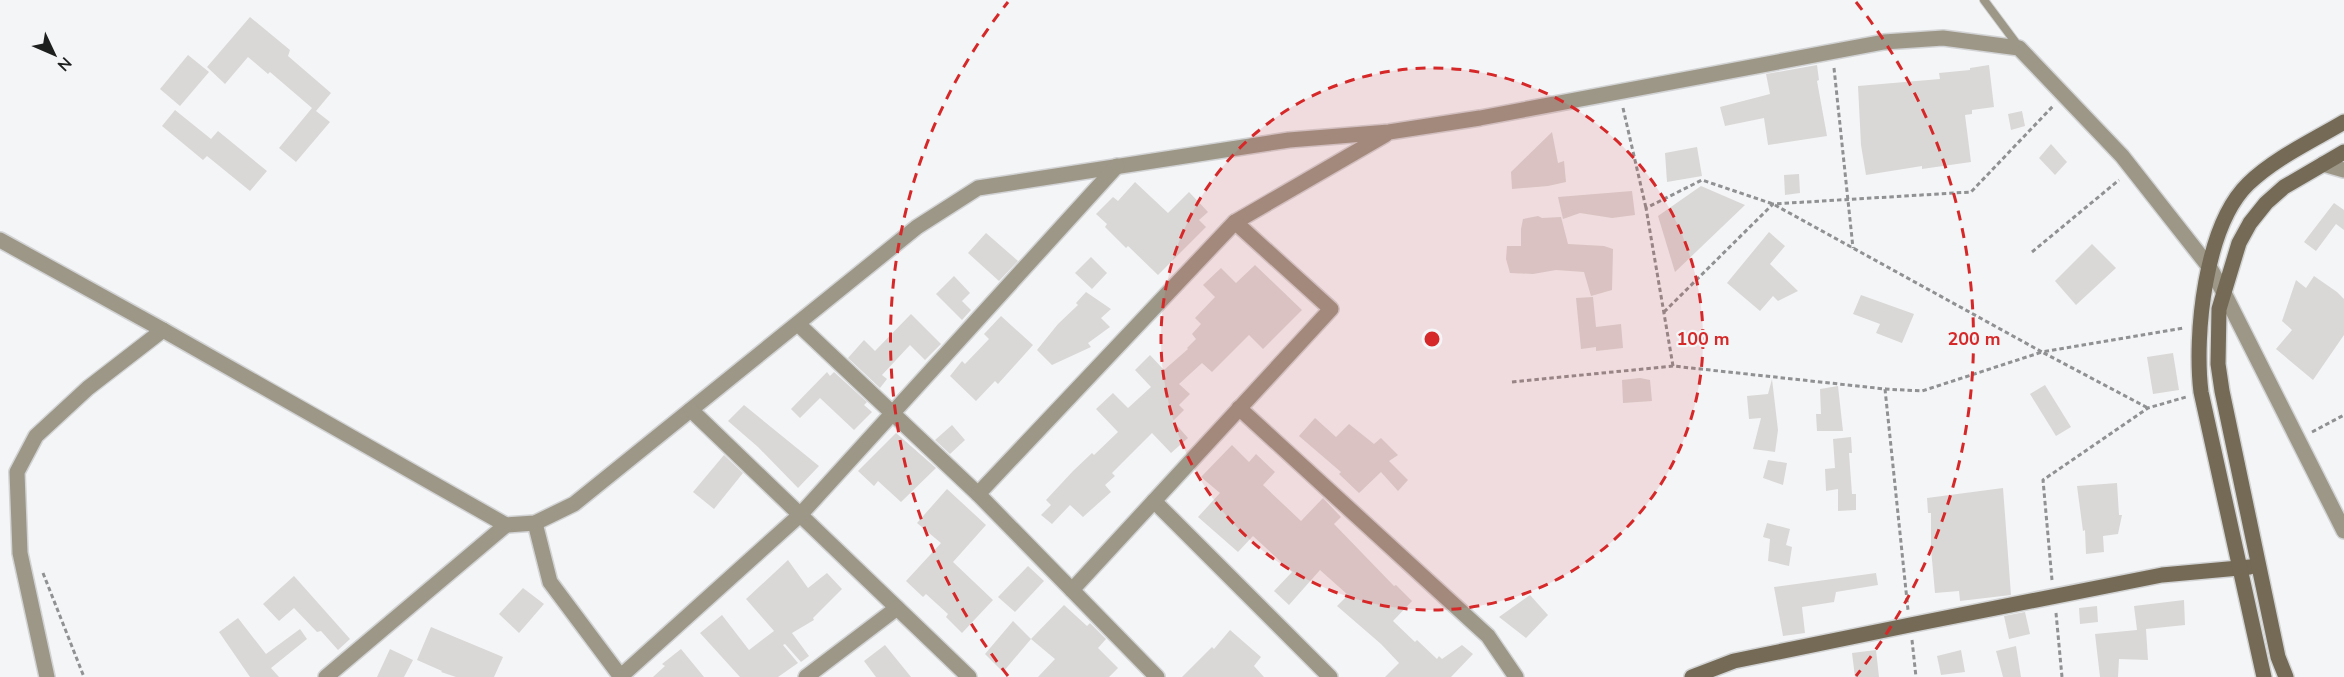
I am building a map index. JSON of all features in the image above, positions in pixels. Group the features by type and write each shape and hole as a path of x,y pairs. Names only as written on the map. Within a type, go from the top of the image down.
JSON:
{"main road":[{"path":"2264,677 2201,392 2198,365 2201,302 2227,211 2247,186 2268,168 2344,122"},
{"path":"2286,677 2278,657 2222,391 2218,364 2220,309 2239,243 2250,222 2284,187 2344,152"},
{"path":"1692,677 1734,661 2162,575 2259,566"}],"street":[{"path":"0,240 164,330 506,525 535,524 574,504 917,228 978,188 1289,140 1389,132 1620,92 1884,42 1942,38 2019,48 2132,169 2210,268 2344,531"},
{"path":"978,494 1235,222 1389,132"},
{"path":"2323,164 2344,170"},
{"path":"535,524 550,582 621,677 800,515 1117,166"},
{"path":"1072,590 1330,309 1235,222"},
{"path":"798,324 978,494 1152,675"},
{"path":"47,677 20,553 17,472 36,436 87,388 164,330"},
{"path":"1239,408 1488,636 1516,677"},
{"path":"691,410 969,677"},
{"path":"1154,501 1330,677"},
{"path":"326,677 506,525"},
{"path":"806,677 897,608"}],"lane":[{"path":"1984,0 2019,48"}],"path":[{"path":"1832,52 1853,248"},
{"path":"1620,92 1646,208 1673,366"},
{"path":"1664,312 1773,204 1971,192 2064,95"},
{"path":"2032,252 2132,169"},
{"path":"1646,208 1702,180 1773,204 2148,408"},
{"path":"1512,382 1673,366 1922,391 2042,352 2200,325"},
{"path":"1885,389 1916,677"},
{"path":"2062,677 2043,480 2148,408 2201,392"},
{"path":"2297,440 2344,415"},
{"path":"41,567 84,677"}],"building":[{"path":"250,17 290,50 288,56 331,93 316,111 330,122 296,162 279,148 312,108 270,72 268,74 248,57 225,84 207,67"},
{"path":"188,55 209,72 180,106 160,89"},
{"path":"1817,65 1819,80 1817,81 1827,136 1768,145 1764,118 1725,126 1720,107 1770,94 1766,74"},
{"path":"1989,65 1994,107 1972,110 1972,114 1965,115 1971,162 1922,169 1922,166 1866,175 1861,145 1858,86 1940,79 1939,73 1970,70 1970,68"},
{"path":"175,110 211,139 218,131 267,171 250,191 207,156 203,160 162,126"},
{"path":"2022,111 2025,126 2011,130 2008,114"},
{"path":"1552,132 1558,163 1564,161 1566,182 1512,189 1511,172"},
{"path":"2051,144 2067,162 2055,175 2039,158"},
{"path":"1697,147 1702,176 1667,182 1665,153"},
{"path":"1799,174 1800,193 1785,195 1784,175"},
{"path":"1135,182 1168,213 1189,192 1208,212 1199,220 1206,227 1158,275 1128,246 1126,248 1105,227 1107,224 1096,214 1113,197 1118,201"},
{"path":"1701,186 1745,205 1675,272 1658,216"},
{"path":"1632,191 1635,215 1612,218 1580,213 1563,219 1558,197"},
{"path":"2334,203 2344,210 2344,230 2336,224 2316,251 2304,242"},
{"path":"1538,216 1542,218 1561,217 1568,244 1604,246 1613,249 1612,290 1591,296 1584,272 1556,270 1533,274 1510,273 1506,259 1507,246 1521,246 1523,219"},
{"path":"1769,232 1785,246 1770,264 1798,291 1778,301 1773,296 1760,311 1727,283"},
{"path":"986,233 1018,261 999,281 968,253"},
{"path":"2092,244 2116,268 2076,305 2055,281"},
{"path":"1091,257 1107,273 1092,289 1075,273"},
{"path":"1255,265 1302,310 1263,349 1249,335 1212,372 1202,363 1179,384 1190,394 1179,405 1184,410 1173,421 1188,438 1171,453 1152,433 1112,473 1115,476 1105,485 1111,492 1083,517 1070,505 1052,524 1041,515 1051,505 1046,500 1092,453 1094,455 1118,432 1096,409 1113,393 1128,408 1151,387 1135,370 1150,355 1164,370 1196,339 1192,334 1201,324 1195,318 1215,297 1203,285 1221,268 1236,283"},
{"path":"954,276 970,293 962,301 971,310 962,320 936,294"},
{"path":"2314,276 2344,299 2344,335 2313,380 2276,349 2292,330 2282,321 2296,280 2306,288"},
{"path":"1086,292 1111,309 1101,318 1110,327 1088,343 1091,347 1052,365 1037,350 1058,324 1078,305 1076,303"},
{"path":"1861,295 1914,314 1902,343 1876,333 1880,324 1853,314"},
{"path":"1593,297 1596,327 1621,324 1623,348 1596,351 1596,347 1581,349 1576,298"},
{"path":"911,314 941,344 925,360 910,345 882,375 887,379 880,388 848,358 864,340 875,351"},
{"path":"1001,316 1033,345 998,384 995,381 976,401 950,376 962,361 965,364 989,339 984,334"},
{"path":"2173,353 2179,390 2153,394 2147,357"},
{"path":"827,372 830,376 834,372 867,402 864,405 872,412 854,430 820,398 800,418 791,409"},
{"path":"1640,378 1650,380 1652,401 1623,403 1622,380"},
{"path":"1772,379 1778,430 1775,452 1753,449 1761,418 1749,419 1747,396 1768,394"},
{"path":"2045,385 2071,427 2056,436 2030,394"},
{"path":"1838,386 1843,431 1817,431 1816,414 1821,414 1820,389"},
{"path":"744,405 819,466 798,488 758,447 728,421"},
{"path":"1315,418 1336,437 1349,424 1374,444 1381,438 1398,455 1389,461 1408,480 1398,491 1381,472 1359,493 1339,474 1341,472 1299,436"},
{"path":"952,425 965,440 950,454 935,440"},
{"path":"896,433 936,468 901,502 878,481 874,486 858,471"},
{"path":"1851,437 1852,453 1849,453 1852,494 1856,494 1856,510 1838,511 1838,489 1826,491 1825,469 1835,468 1833,439"},
{"path":"1232,445 1249,462 1256,454 1275,472 1263,485 1301,521 1323,498 1341,517 1334,524 1394,586 1396,585 1412,601 1393,621 1415,642 1417,640 1437,659 1439,656 1442,659 1462,645 1473,654 1451,677 1385,677 1399,663 1381,644 1337,606 1348,595 1320,570 1289,605 1274,591 1292,572 1253,536 1238,552 1198,517 1220,493 1201,477"},
{"path":"724,455 743,473 714,509 693,492"},
{"path":"1768,460 1787,463 1783,485 1763,478"},
{"path":"2117,483 2119,515 2122,515 2118,534 2103,536 2104,552 2086,554 2085,530 2083,531 2077,486"},
{"path":"2003,488 2011,595 1960,601 1959,591 1935,593 1931,513 1928,513 1927,498"},
{"path":"947,489 986,525 953,562 993,600 962,633 946,617 948,614 926,594 923,597 906,581 941,543 917,523"},
{"path":"1767,523 1790,529 1786,545 1792,547 1789,566 1768,561 1770,539 1763,537"},
{"path":"788,560 808,588 827,573 842,589 813,618 814,620 792,633 809,656 801,662 785,644 783,645 798,663 778,677 740,677 700,633 722,615 749,650 774,631 746,599"},
{"path":"1028,566 1044,581 1015,612 998,597"},
{"path":"1876,573 1878,585 1836,592 1834,602 1802,607 1805,633 1783,636 1774,587"},
{"path":"294,576 350,639 338,650 321,631 317,632 294,608 279,621 263,604"},
{"path":"523,588 544,604 519,633 499,614"},
{"path":"1530,595 1548,615 1526,638 1499,617"},
{"path":"2184,600 2185,625 2146,629 2148,660 2119,659 2118,677 2100,677 2095,634 2137,630 2134,606"},
{"path":"1064,605 1087,626 1090,623 1106,639 1098,648 1118,668 1109,677 1038,677 1055,659 1031,639"},
{"path":"2097,606 2098,622 2080,624 2079,608"},
{"path":"2025,612 2030,634 2009,639 2004,616"},
{"path":"238,618 266,654 300,629 307,639 271,668 279,677 250,677 219,632"},
{"path":"1013,621 1031,639 1003,672 985,654"},
{"path":"431,627 503,657 494,677 456,677 417,660"},
{"path":"1230,630 1261,657 1254,666 1264,677 1182,677 1212,647 1214,649"},
{"path":"885,645 911,677 876,677 864,661"},
{"path":"2016,646 2021,677 2003,677 1996,651"},
{"path":"390,649 413,660 404,677 377,677"},
{"path":"681,649 704,677 653,677 665,666 662,664"},
{"path":"1876,650 1879,677 1855,677 1852,653"},
{"path":"1961,650 1965,672 1941,675 1937,656"}]}
